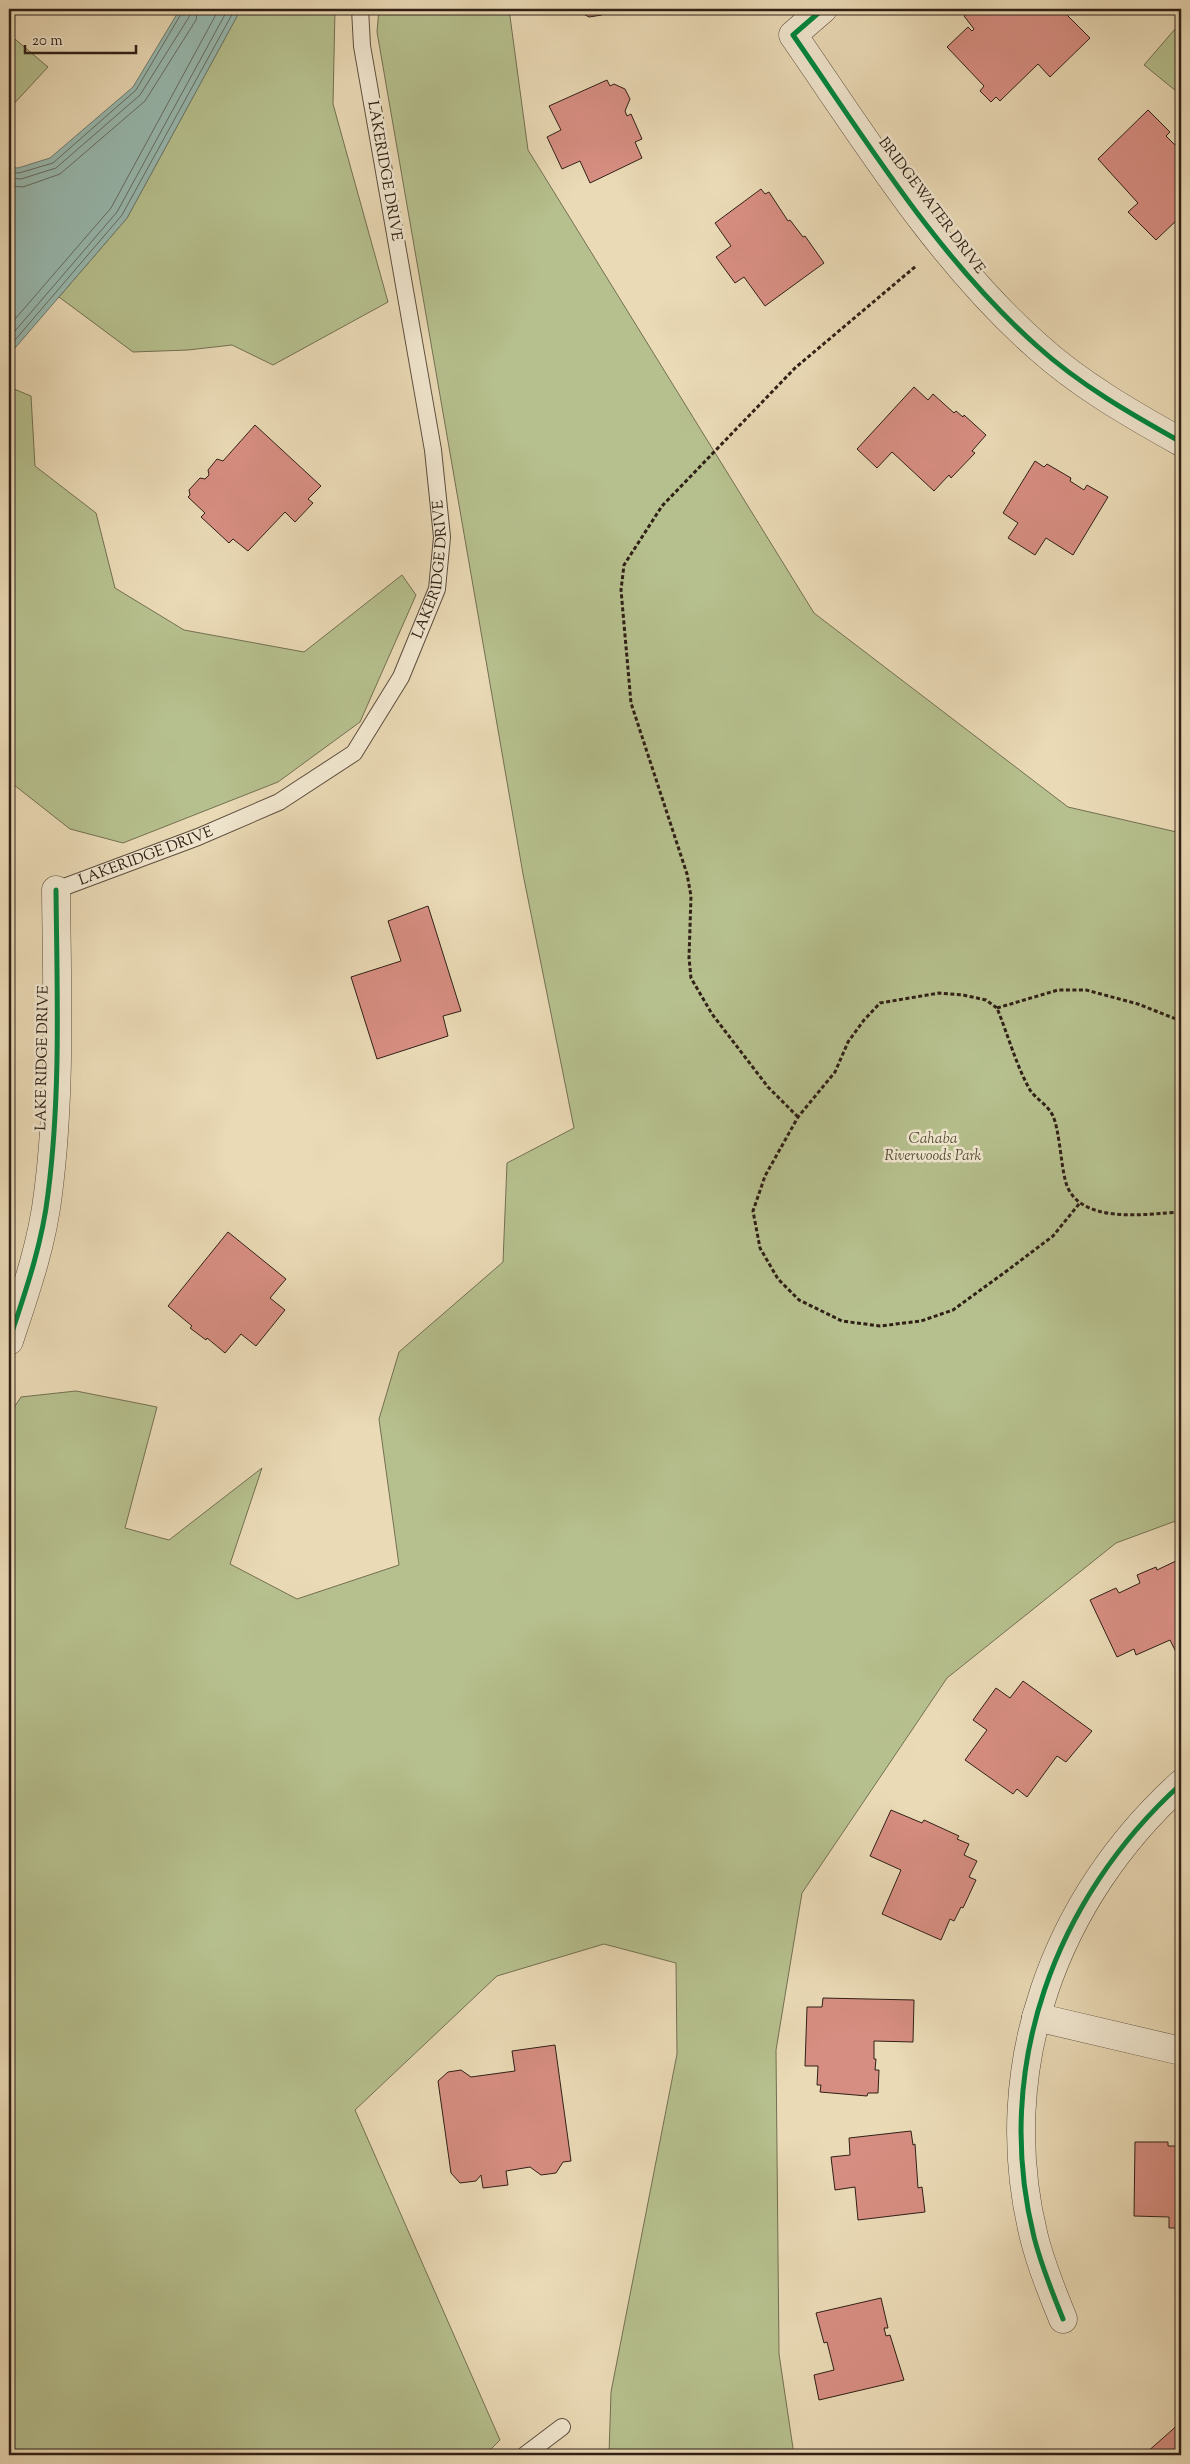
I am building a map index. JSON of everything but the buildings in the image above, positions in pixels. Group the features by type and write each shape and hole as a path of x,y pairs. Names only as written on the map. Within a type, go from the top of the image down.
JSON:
{"street":[{"name":"BRIDGEWATER DRIVE","path":"823,9 793,35 942,244 975,286 1038,347 1113,404 1181,442"},
{"name":"LAKE RIDGE DRIVE","path":"9,1341 34,1266 48,1196 57,1102 56,890"},
{"path":"1063,2319 1047,2278 1034,2236 1026,2192 1022,2149 1022,2104 1027,2061 1036,2018 1058,1951 1073,1919 1096,1880 1122,1844 1152,1810 1181,1784"},
{"path":"1036,2018 1181,2051"}],"lane":[{"name":"LAKERIDGE DRIVE","path":"56,890 198,837 280,802 354,753 401,677 436,589 442,537 433,450 362,46 360,9"},
{"path":"525,2455 562,2427"}],"path":[{"path":"798,1116 762,1080 712,1014 691,978 689,958 691,896 688,882 631,703 621,590 624,565 662,506 795,368 942,244"},
{"path":"997,1008 1058,990 1095,992 1138,1004 1181,1021"},
{"path":"1079,1204 1053,1236 953,1310 921,1321 880,1326 842,1321 799,1300 778,1279 760,1248 753,1211 765,1176 798,1116 835,1072 848,1042 864,1020 880,1003 939,993 963,994 986,1000 997,1008 1031,1091 1053,1116 1065,1182 1072,1197 1079,1204 1104,1213 1181,1212"}],"green space":[{"path":"241,9 335,9 333,104 388,302 273,365 232,345 188,350 133,352 59,297 127,218"},
{"name":"Cahaba Riverwoods Park","path":"379,9 509,9 528,150 814,613 1068,807 1181,833 1181,1519 1116,1543 947,1678 802,1893 776,2050 779,2354 794,2455 609,2455 611,2392 677,2054 676,1963 604,1944 497,1976 355,2110 500,2440 485,2455 9,2455 9,1415 21,1397 76,1391 157,1407 125,1528 169,1540 262,1468 230,1564 297,1599 399,1565 379,1419 399,1352 503,1262 507,1163 574,1128 523,874 377,32"},
{"path":"1181,22 1181,95 1144,65"},
{"path":"9,34 48,67 9,109"},
{"path":"9,387 31,396 35,466 96,513 115,588 184,630 304,652 402,575 416,595 360,722 278,782 123,843 70,829 9,781"}],"water":[{"path":"180,9 241,9 127,218 9,355 9,167 18,168 50,158 133,87"}],"cycle path":[{"path":"823,9 793,35 877,158 936,237 1001,312 1053,360 1106,398 1181,442"},
{"path":"9,1341 42,1232 52,1156 57,1080 56,890"},
{"path":"1063,2319 1034,2237 1023,2174 1022,2111 1029,2049 1044,1990 1068,1933 1099,1879 1137,1829 1181,1784"}]}
